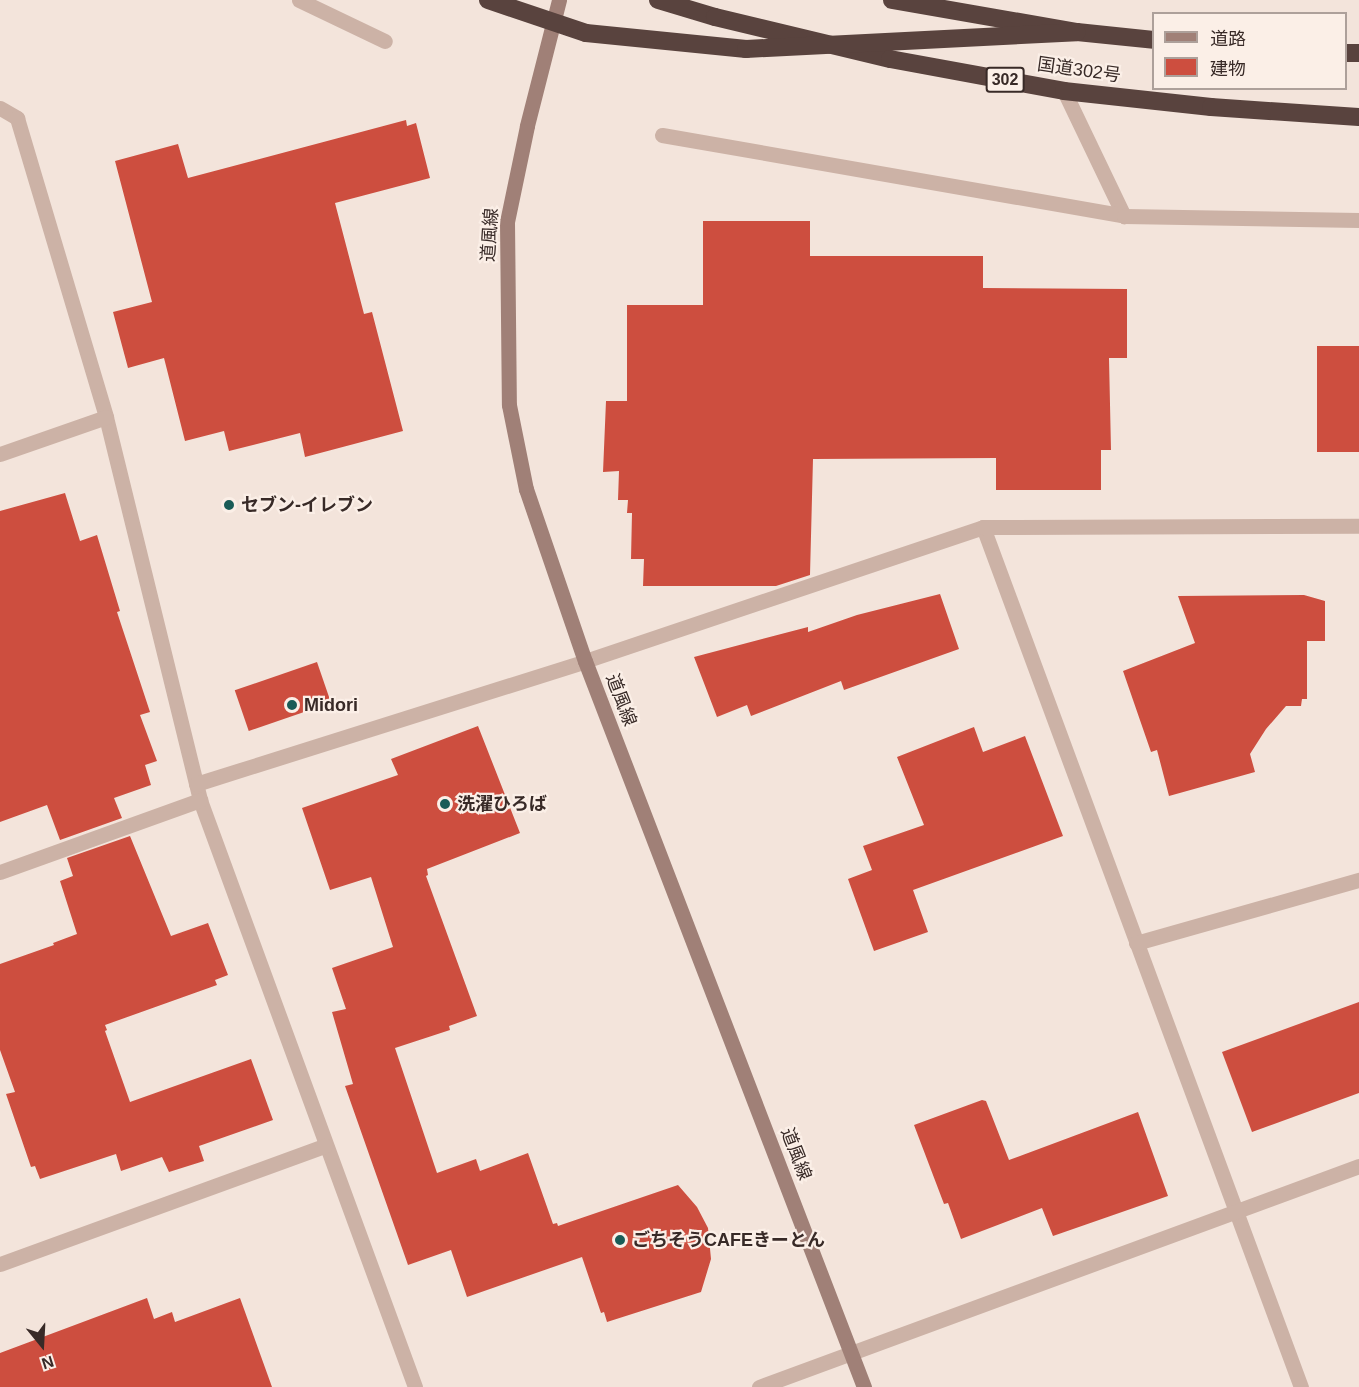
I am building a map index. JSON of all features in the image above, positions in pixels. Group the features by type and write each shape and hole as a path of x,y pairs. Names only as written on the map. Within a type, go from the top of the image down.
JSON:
{"highway":[{"path":"488,0 586,33 746,49 1077,32"},
{"name":"国道302号","path":"658,0 715,17 890,59 1064,91 1210,107 1359,117"},
{"path":"892,0 1077,32 1152,39"}],"street":[{"path":"299,0 385,41"},
{"name":"道風線","path":"559,0 527,126 507,222 509,405 526,489 585,661 864,1387"},
{"path":"1064,91 1124,216"},
{"path":"0,108 17,117 106,417 200,800 415,1387"},
{"path":"662,135 1124,216 1359,220"},
{"path":"0,454 106,417"},
{"path":"196,784 585,661 983,527 1359,526"},
{"path":"983,527 1234,1211 1301,1387"},
{"path":"0,872 200,800"},
{"path":"1136,943 1359,880"},
{"path":"0,1264 325,1146"},
{"path":"759,1387 1359,1166"}],"building":[{"path":"406,120 407,126 416,123 430,178 335,203 364,314 372,312 403,431 305,457 300,433 229,451 224,431 185,441 164,358 128,368 113,312 152,302 115,161 178,144 188,178"},
{"path":"703,221 810,221 810,256 983,256 983,288 1127,289 1127,358 1109,358 1111,450 1101,450 1101,490 996,490 996,458 813,459 810,575 776,586 643,586 644,559 631,559 632,513 627,513 628,500 618,500 619,471 603,472 606,401 627,401 627,305 703,305"},
{"path":"1317,346 1359,346 1359,452 1317,452"},
{"path":"65,493 80,541 97,535 120,611 117,612 150,712 140,715 157,761 145,765 151,785 114,798 122,818 60,840 47,805 0,822 0,511"},
{"path":"940,594 959,649 844,690 841,681 751,716 747,705 717,717 694,657 808,627 808,632 857,615"},
{"path":"1304,595 1325,601 1325,641 1307,641 1307,699 1302,699 1301,706 1286,706 1266,729 1250,754 1255,772 1169,796 1157,750 1151,752 1123,671 1195,643 1178,596"},
{"path":"317,662 331,703 249,731 235,690"},
{"path":"478,726 520,833 427,869 428,875 426,876 477,1016 449,1026 450,1030 395,1048 437,1173 476,1159 480,1171 528,1153 553,1224 557,1223 558,1226 678,1185 697,1207 708,1228 711,1259 701,1292 607,1322 604,1312 601,1313 582,1257 467,1297 451,1250 408,1265 345,1086 353,1084 332,1012 346,1009 332,968 393,947 371,877 330,890 302,808 398,775 391,759"},
{"path":"974,727 983,752 1025,736 1063,836 913,890 928,932 874,951 848,879 872,870 863,846 924,825 897,757"},
{"path":"130,836 171,936 208,923 228,975 215,980 217,985 105,1025 107,1030 105,1031 130,1102 251,1059 273,1120 199,1146 204,1161 169,1172 162,1157 121,1171 116,1154 40,1179 35,1166 31,1167 6,1094 15,1092 0,1050 0,964 54,945 53,943 77,934 60,881 73,876 67,858"},
{"path":"1359,1002 1359,1093 1252,1132 1222,1052"},
{"path":"982,1100 986,1101 1009,1160 1138,1112 1168,1196 1053,1236 1042,1208 961,1239 948,1203 944,1204 914,1125"},
{"path":"147,1298 154,1319 172,1312 175,1322 240,1298 272,1387 0,1387 0,1353"}],"place":[{"name":"セブン-イレブン","path":"229,505"},
{"name":"Midori","path":"292,705"},
{"name":"洗濯ひろば","path":"445,804"},
{"name":"ごちそうCAFEきーとん","path":"620,1240"}]}
